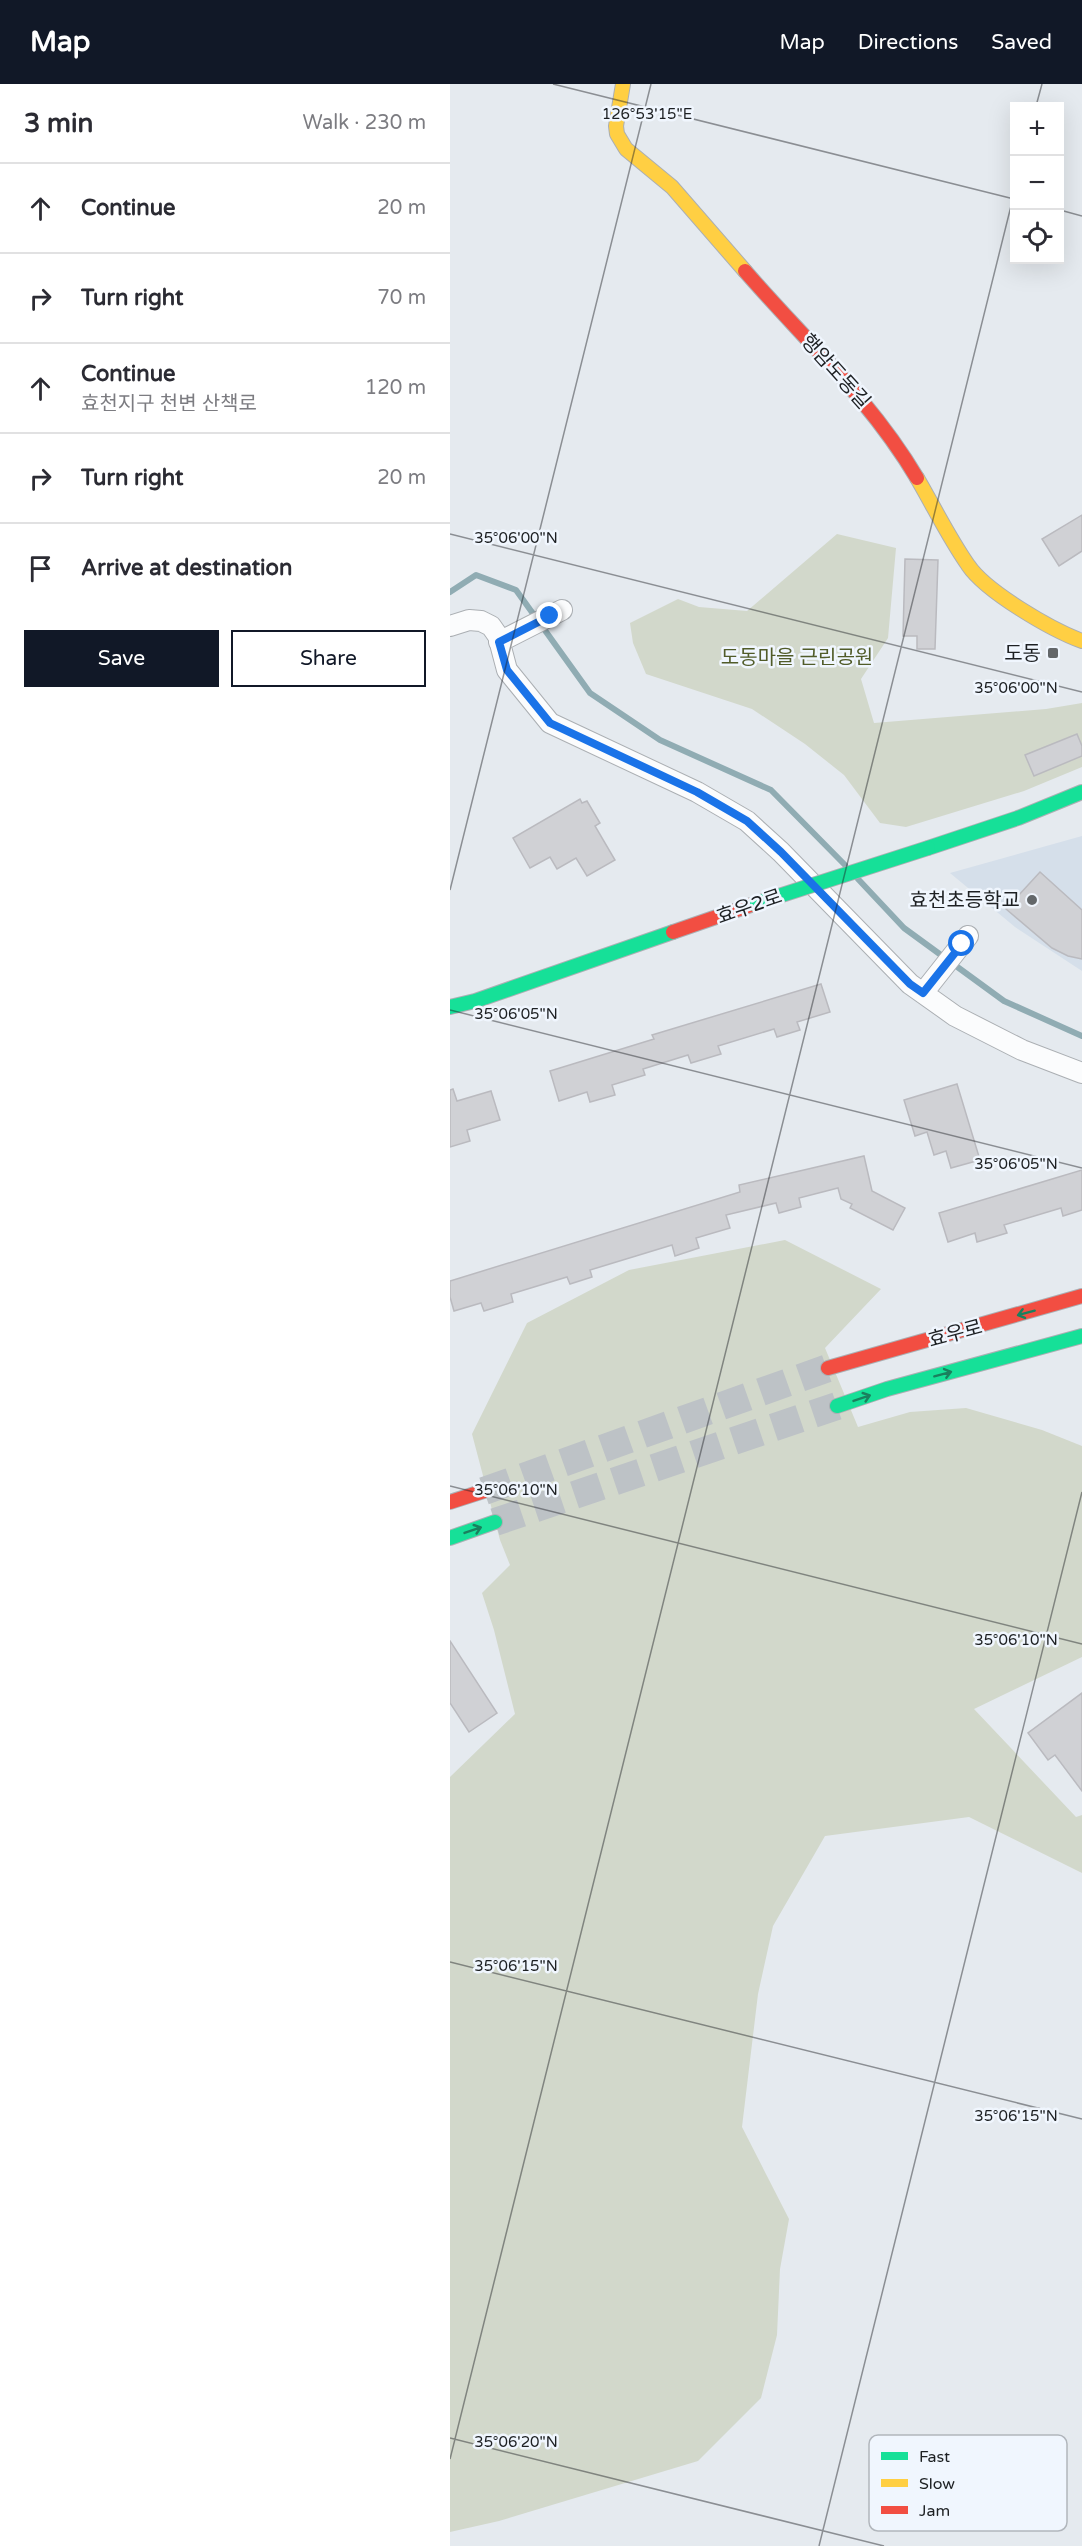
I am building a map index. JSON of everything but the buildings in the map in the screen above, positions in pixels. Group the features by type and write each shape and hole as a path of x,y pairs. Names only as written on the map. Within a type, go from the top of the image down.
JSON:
{"street":[{"name":"행암도동길","path":"623,84 616,126 617,134 626,149 672,187 787,319 848,381 875,415 911,468 969,567 994,590 1063,634 1082,642"},
{"path":"499,642 556,613"},
{"path":"450,626 469,620 481,621 491,626 499,642 507,670 550,723 697,792 747,821 781,852 910,984 927,988 955,1016 1022,1050 1082,1073"},
{"name":"효우2로","path":"450,1007 475,1001 754,904 1018,818 1082,792"},
{"path":"927,988 965,940"},
{"name":"효우로","path":"828,1368 1082,1296"},
{"name":"효우로","path":"837,1406 887,1389 1082,1336"},
{"path":"450,1502 484,1491"},
{"path":"450,1538 495,1522"}],"shaded area":[{"name":"효천초등학교","path":"1082,836 1082,971 1015,927 950,873"}],"green space":[{"name":"도동마을 근린공원","path":"837,534 896,548 888,638 861,679 874,723 1046,709 1082,703 1082,767 1024,791 906,827 880,823 844,775 805,744 752,709 646,674 633,643 630,623 678,599 699,607 747,611"},
{"path":"785,1240 881,1289 825,1348 858,1427 910,1412 966,1408 1042,1430 1082,1446 1082,1657 974,1709 1076,1817 1082,1815 1082,1873 969,1817 825,1836 773,1926 758,1994 742,2127 789,2219 780,2269 777,2335 761,2398 698,2461 499,2521 450,2532 450,1777 515,1714 494,1630 482,1593 510,1565 500,1540 472,1434 527,1323 629,1270"}],"waterway":[{"path":"450,592 476,575 516,590 590,693 660,740 771,790 845,865"},
{"path":"858,879 904,928 1004,1001 1082,1036"}],"tunnel":[{"path":"484,1491 828,1368"},
{"path":"495,1522 837,1406"}],"traffic: fast":[{"path":"928,848 1018,818 1082,792"},
{"path":"754,904 928,848"},
{"path":"450,1007 475,1001 673,932"},
{"path":"837,1406 887,1389 1082,1336"},
{"path":"450,1538 495,1522"}],"traffic: slow":[{"path":"623,84 616,126 617,134 626,149 672,187 745,271"},
{"path":"917,478 954,544 977,576 1020,609 1082,641"}],"traffic: jam":[{"path":"745,271 858,396 879,422 917,478"},
{"path":"673,932 754,904"},
{"path":"828,1368 1082,1296"},
{"path":"450,1502 484,1491"}],"place":[{"name":"도동","path":"1053,653"},
{"name":"효천초등학교","path":"1032,900"}],"route":[{"path":"550,616 499,642 507,670 550,723 609,753 697,792 747,821 878,949 910,984 923,993 962,944"}]}
